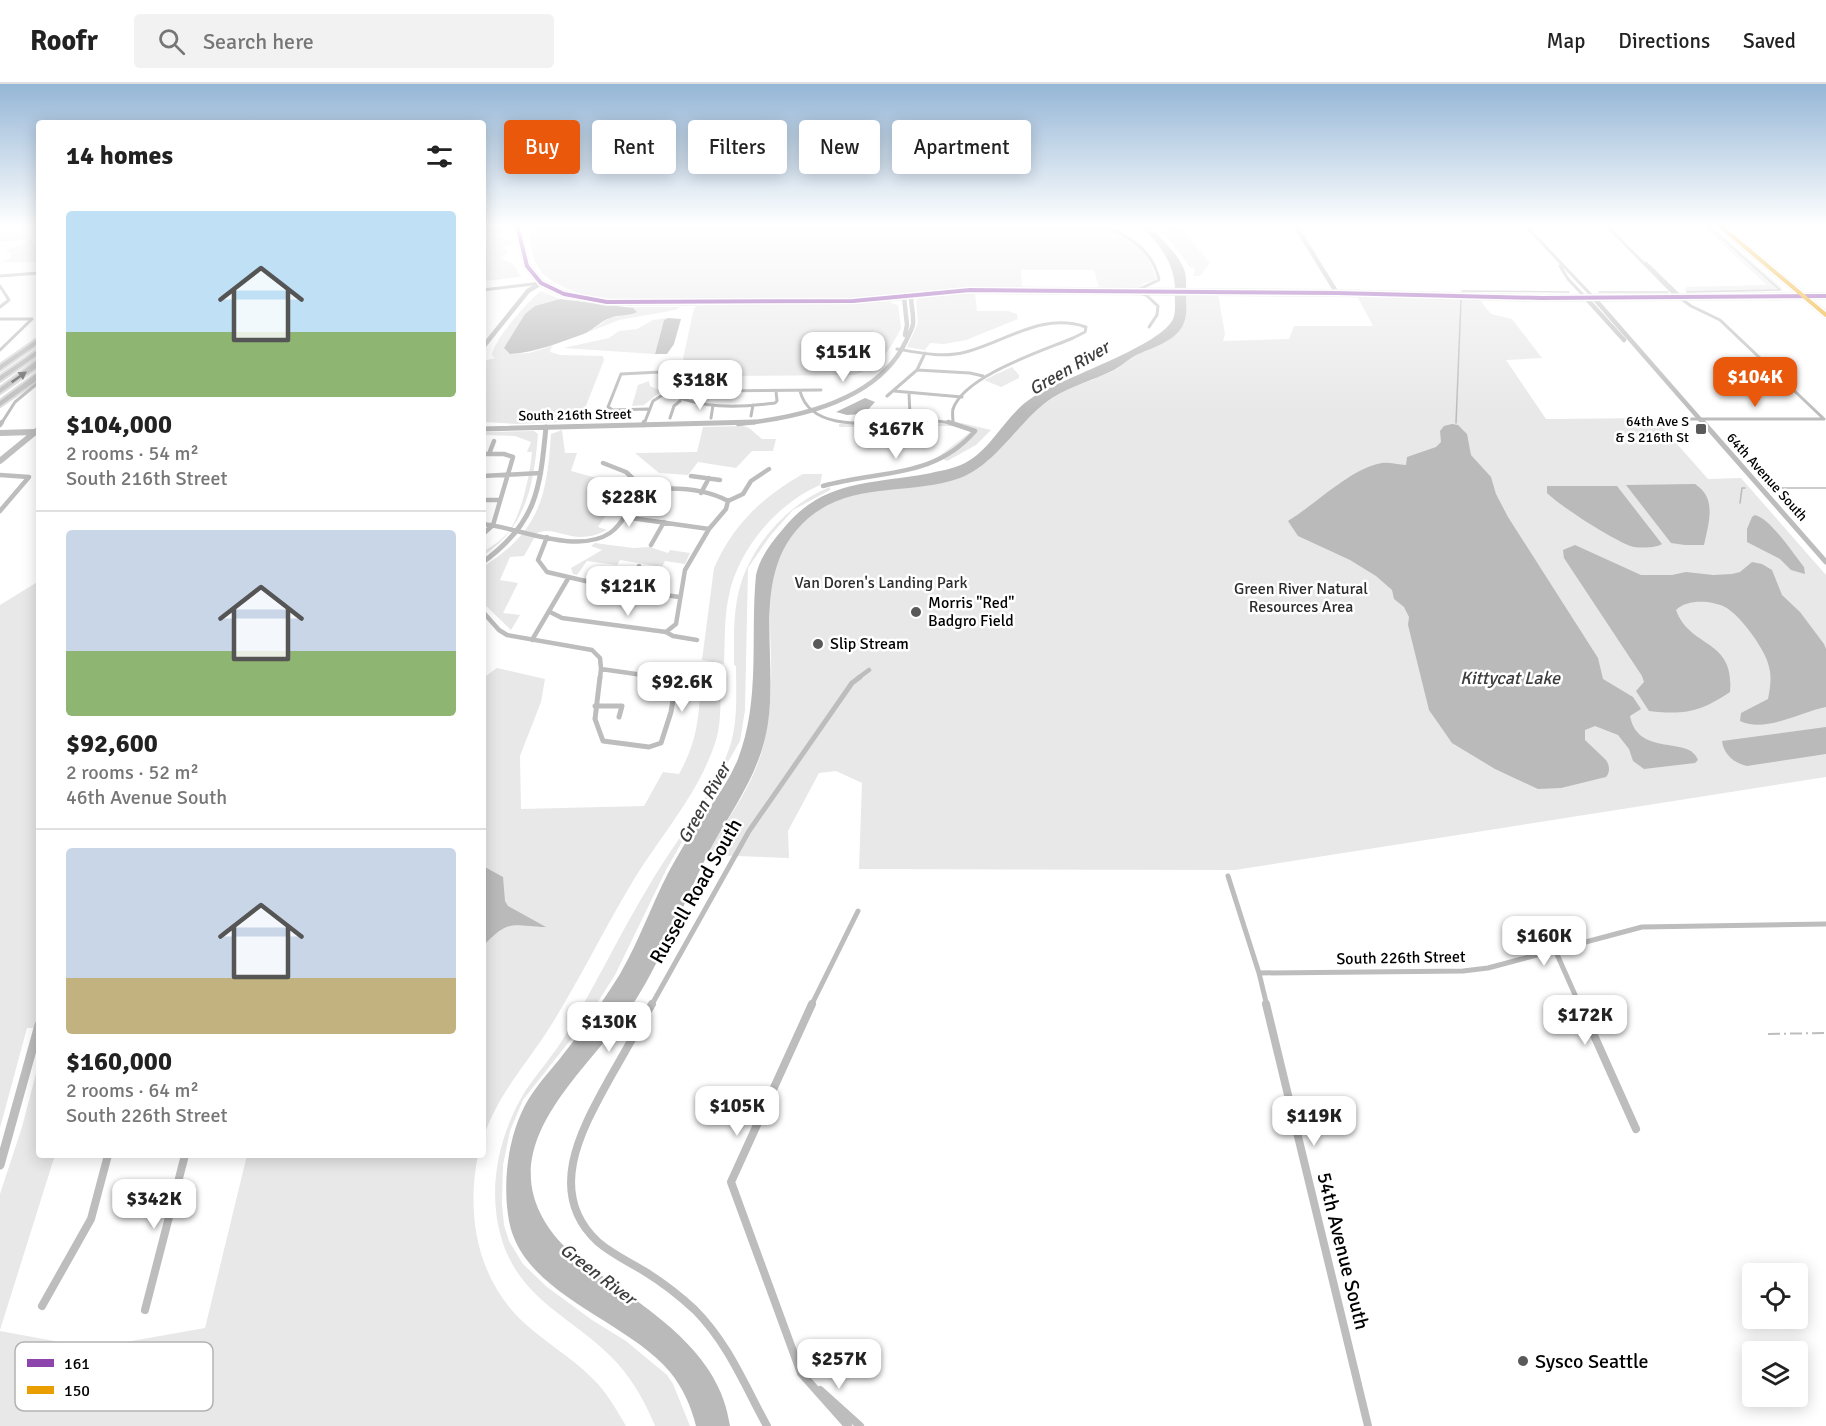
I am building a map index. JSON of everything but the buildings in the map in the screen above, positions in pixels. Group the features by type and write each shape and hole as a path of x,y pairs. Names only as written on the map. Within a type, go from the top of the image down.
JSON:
{"highway":[{"path":"0,370 36,342"},
{"path":"0,370 36,347"},
{"path":"0,379 36,353"},
{"path":"0,391 36,365"},
{"path":"0,404 36,378"}],"main road":[{"path":"552,288 574,297 625,303 854,301 970,290 1585,297 1826,296"},
{"path":"1793,288 1826,315"},
{"path":"0,433 36,431"},
{"path":"0,461 36,433"}],"street":[{"path":"0,307 9,300 2,288"},
{"path":"486,291 507,288"},
{"path":"486,343 528,291 533,288"},
{"path":"1135,291 1142,288"},
{"path":"1148,288 1155,291"},
{"path":"1334,288 1337,293"},
{"name":"64th Avenue South","path":"1576,288 1631,348 1641,355"},
{"name":"64th Avenue South","path":"1584,288 1826,562"},
{"path":"1668,288 1691,306 1720,320 1825,419"},
{"path":"1135,291 1146,295 1158,309 1149,327"},
{"path":"1146,295 1155,291"},
{"path":"898,350 912,329 911,296"},
{"path":"898,350 907,329 903,297"},
{"path":"0,319 32,319 0,350"},
{"path":"898,350 944,355 966,352 1041,324 1078,324 1086,327 1085,332 1073,338 983,376 953,408 953,423"},
{"name":"South 216th Street","path":"486,429 741,423 786,417 844,398 867,385 891,364 898,350"},
{"path":"887,396 917,369 925,353"},
{"path":"917,369 983,376"},
{"path":"648,409 610,409 608,406 622,373 660,372 705,392 821,390"},
{"path":"643,425 653,400 682,383"},
{"path":"0,425 15,402 36,384"},
{"path":"665,392 680,401 713,405 753,405 775,403 777,401 776,391"},
{"path":"800,391 801,397 822,417 841,423 953,423 975,431 952,453 936,462 900,471 856,477 823,486"},
{"path":"894,391 909,394 951,393 962,397"},
{"path":"909,394 910,415"},
{"path":"670,418 674,406 680,401"},
{"path":"711,418 713,405"},
{"path":"751,416 753,405"},
{"path":"1684,419 1825,419"},
{"path":"486,560 505,547 520,531 526,520 541,473 546,427"},
{"path":"486,531 493,525 513,459 511,455 486,454 494,441"},
{"path":"603,463 626,472 645,490"},
{"path":"728,501 743,494 752,481 769,469"},
{"path":"486,476 541,473"},
{"path":"0,475 29,477 0,511"},
{"path":"691,476 720,480"},
{"path":"701,493 709,478"},
{"path":"486,524 574,541 597,539 612,531 645,490 665,489 701,493 719,496 728,501"},
{"path":"618,491 611,501 634,502"},
{"path":"486,500 500,500"},
{"path":"666,632 676,624 679,597 688,563 709,529 726,509 728,501"},
{"path":"624,517 709,529"},
{"path":"651,545 664,522"},
{"path":"547,537 537,557 539,565 547,572 626,589 679,597"},
{"path":"626,589 639,566"},
{"path":"532,640 569,577"},
{"path":"550,612 562,618 666,632 673,636 697,640"},
{"path":"486,615 503,633 592,650 600,658 601,669 595,718 600,738 604,742 649,747 661,743 673,702 675,686 672,681 661,677 601,669"},
{"name":"Russell Road South","path":"767,1426 723,1343 701,1317 669,1288 594,1238 585,1226 577,1208 572,1189 571,1167 576,1144 587,1119 749,831 852,683 869,670"},
{"path":"596,706 622,706 619,717"},
{"name":"54th Avenue South","path":"1228,876 1259,973 1368,1426"},
{"path":"848,1426 801,1373 731,1182 791,1046 858,911"},
{"name":"South 226th Street","path":"1259,973 1463,971 1488,968 1642,927 1826,924"},
{"path":"1556,951 1636,1130"},
{"path":"0,1164 36,1036"},
{"path":"42,1306 91,1219 107,1158"},
{"path":"144,1310 184,1158"},
{"path":"801,1373 860,1426"}],"green space":[{"path":"565,288 964,288 864,298 609,298 583,294"},
{"path":"1686,288 1783,289 1781,291 1687,292 1684,290"},
{"path":"541,291 560,299 528,319 515,333 504,348 510,354 529,353 552,346 550,352 560,355 603,356 604,360 580,421 517,424 486,422 486,360 495,358 492,356 494,349 504,331"},
{"path":"975,293 977,311 1008,311 1017,314 1018,319 966,340 944,344 930,343 925,350 907,347 918,323 916,300 939,295"},
{"name":"Green River Natural Resources Area","path":"1186,293 1218,294 1225,334 1223,341 1289,339 1294,326 1373,326 1357,296 1479,299 1491,314 1512,319 1542,358 1506,360 1546,419 1654,418 1708,479 1741,478 1826,575 1826,777 1235,870 859,869 862,783 836,771 819,773 788,831 789,858 707,855 746,789 759,762 771,693 770,619 773,580 786,545 798,528 815,513 849,496 941,483 973,471 996,453 1039,408 1051,399 1117,369 1132,357 1158,346 1178,332 1185,319"},
{"path":"888,302 898,305 901,328 893,343 877,363 854,375 718,376 707,373 683,359 694,308 698,306"},
{"path":"623,307 681,307 619,320 589,332 611,317 631,315 633,308"},
{"path":"668,318 664,320 655,354 563,348 609,338 619,331 637,329 653,320"},
{"path":"1012,367 1019,378 1001,387 984,380"},
{"path":"649,381 650,386 661,391 644,405 632,406 638,385"},
{"path":"953,421 991,430 976,445 947,461 938,457 972,431 953,426 839,427 839,424 952,423"},
{"path":"743,426 762,439 776,439 773,451 752,451 736,468 698,462 688,475 659,473 635,453 697,452 703,427"},
{"path":"562,430 565,453 577,453 571,471 600,479 589,504 611,507 598,527 607,530 584,537 552,531 537,533 524,556 510,557 500,580 518,583 503,613 520,615 511,630 486,606 486,565 517,540 536,511 547,477 551,434"},
{"path":"534,431 538,434 534,470 526,502 510,531 486,554 486,550 509,531 525,493 532,452 527,452 531,442 515,436 486,435 486,432"},
{"path":"803,474 822,474 820,485 804,493 775,516 762,530 741,561 729,595 726,612 724,664 702,660 714,568 730,538 750,514 774,492"},
{"path":"830,487 830,490 793,510 770,536 748,568 745,710 740,741 666,870 615,975 587,1019 523,1100 510,1131 503,1165 504,1225 509,1241 523,1264 547,1287 592,1320 626,1341 667,1375 673,1384 690,1426 655,1426 639,1393 618,1364 536,1294 510,1260 497,1218 495,1200 498,1162 508,1126 524,1093 566,1034 639,903 695,815 724,762 731,743 736,714 734,624 737,600 741,582 749,564 758,547 783,518 798,505 813,495"},
{"path":"595,543 633,548 650,547 668,553 670,550 690,553 685,564 665,561 662,567 620,560 617,565 587,561 577,575 573,574 571,568 602,550 591,546"},
{"path":"36,583 36,1028 27,1028 0,1128 0,605"},
{"path":"497,668 545,679 541,702 520,756 521,809 644,806 663,772 679,774 685,762 694,739 701,678 721,677 719,725 716,740 700,778 633,881 572,991 504,1094 486,1131 486,676"},
{"path":"36,1073 36,1158 54,1158 0,1330 0,1194 22,1127"},
{"path":"246,1158 478,1158 473,1200 475,1222 485,1264 494,1284 506,1303 521,1320 597,1383 611,1400 626,1426 0,1426 0,1331 60,1342 15,1342 15,1411 213,1411 213,1342 126,1342 205,1328"}],"water":[{"name":"Green River","path":"1175,288 1186,288 1186,315 1182,327 1173,337 1133,357 1114,370 1052,398 1040,407 986,462 960,478 924,486 867,493 832,503 815,513 794,534 780,557 773,583 770,610 770,695 768,723 760,757 738,802 708,853 645,984 629,1010 586,1063 546,1120 534,1149 531,1179 539,1211 562,1244 664,1322 707,1368 722,1395 730,1426 696,1426 686,1398 670,1372 651,1353 628,1336 554,1287 534,1268 518,1247 509,1221 506,1190 511,1143 521,1113 532,1093 587,1023 620,974 669,871 725,785 738,759 750,714 756,575 760,562 770,545 798,513 814,501 831,493 866,483 941,471 956,467 975,457 1023,404 1033,397 1129,352 1162,331 1172,321"},
{"path":"560,299 633,308 637,312 610,318 586,333 540,349 510,354 504,348 525,314 535,306"},
{"path":"681,319 674,344 667,354 655,354 664,320"},
{"path":"865,398 875,402 864,414 847,415 836,412"},
{"name":"Kittycat Lake","path":"1458,425 1467,434 1471,455 1491,477 1496,494 1508,517 1598,658 1603,679 1633,697 1641,709 1630,716 1635,729 1643,737 1653,742 1685,748 1698,760 1695,763 1644,769 1633,761 1629,749 1618,735 1595,726 1585,730 1585,740 1606,760 1609,771 1606,777 1561,788 1538,789 1495,769 1452,743 1429,710 1408,625 1409,617 1404,607 1394,599 1392,590 1376,576 1350,560 1298,536 1288,521 1346,479 1370,466 1382,463 1406,465 1407,457 1436,447 1441,442 1440,431 1444,426"},
{"path":"1695,484 1702,490 1709,503 1710,511 1704,545 1671,543 1626,485"},
{"path":"1547,486 1617,486 1662,544 1634,547 1615,539 1554,499 1547,493"},
{"path":"1755,515 1768,523 1781,538 1804,567 1805,574 1791,570 1780,559 1747,542 1747,529"},
{"path":"1575,545 1641,575 1672,575 1686,572 1713,575 1732,574 1740,572 1752,562 1762,564 1772,570 1782,595 1800,612 1826,649 1826,707 1760,725 1740,721 1741,713 1768,699 1771,679 1767,660 1751,634 1731,611 1719,605 1693,602 1676,610 1691,632 1710,645 1726,662 1730,675 1730,692 1701,708 1673,713 1649,711 1636,691 1644,682 1642,676 1564,558 1563,550"},
{"path":"1826,727 1826,754 1747,766 1730,758 1722,741"},
{"path":"486,868 503,877 505,901 508,906 546,927 518,925 505,927 486,943"}],"waterway":[{"path":"1687,292 1780,290 1777,288"},
{"path":"1462,291 1569,292"},
{"path":"1599,292 1668,292"},
{"path":"1456,423 1461,300"},
{"path":"1740,503 1742,488 1745,488"},
{"path":"1768,488 1826,488"}],"railway":[{"path":"1768,1034 1826,1033"}],"transit line":[{"name":"161","path":"551,288 564,294 607,302 853,301 970,290 1337,293 1541,298 1826,296"},
{"name":"150","path":"1793,288 1826,315"}],"place":[{"name":"64th Ave S & S 216th St","path":"1701,429"},
{"name":"Morris \"Red\" Badgro Field","path":"916,612"},
{"name":"Slip Stream","path":"818,644"},
{"name":"Sysco Seattle","path":"1523,1361"}],"park label":[{"name":"Van Doren's Landing Park","path":"881,583"}]}
